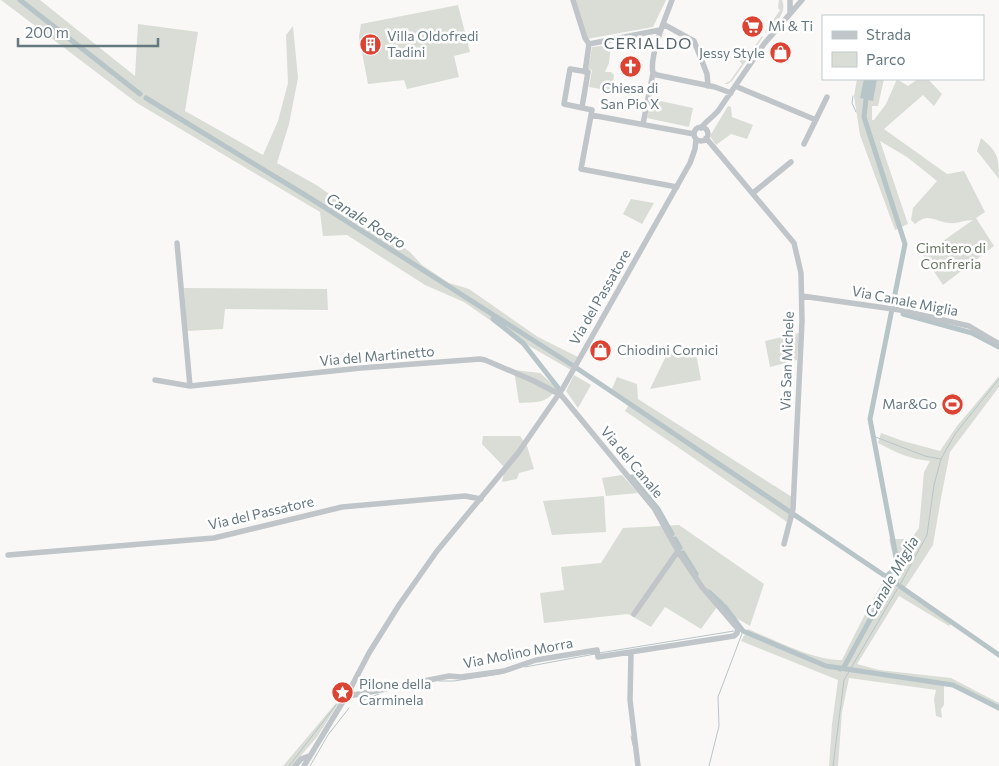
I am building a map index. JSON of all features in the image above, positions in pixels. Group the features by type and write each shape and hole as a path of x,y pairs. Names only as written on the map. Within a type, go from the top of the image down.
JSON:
{"street":[{"path":"573,0 584,38 589,44 585,72"},
{"path":"643,124 654,73 652,67 661,27 672,0"},
{"path":"790,0 790,12"},
{"name":"Via del Passatore","path":"304,766 399,605 438,551 518,453 559,394 677,187 710,120 764,44 802,0"},
{"path":"589,44 661,27 694,41 707,74 708,86"},
{"path":"582,107 588,72 570,69 564,104 592,110 581,169 677,187"},
{"path":"654,73 731,93"},
{"path":"735,86 816,120"},
{"path":"804,144 827,97"},
{"path":"591,115 695,136 704,134"},
{"path":"695,136 695,130 704,134"},
{"name":"Via San Michele","path":"704,134 794,243 801,273 802,296 792,514 784,544"},
{"name":"Via del Passatore","path":"695,136 695,148"},
{"path":"753,193 792,162"},
{"path":"176,243 190,386"},
{"name":"Via Canale Miglia","path":"802,296 892,309 969,326 999,344"},
{"name":"Via del Martinetto","path":"155,380 190,386 360,368 480,359 534,381 559,394"},
{"name":"Via del Canale","path":"559,394 654,508 678,551 702,587 737,627"},
{"path":"460,496 473,508"},
{"name":"Via del Passatore","path":"8,555 214,538 342,507 460,496 481,499"},
{"path":"634,614 678,551"},
{"name":"Via Molino Morra","path":"347,695 449,676 461,677 504,671 536,660 597,650 598,657 734,636 737,633 737,627"},
{"path":"631,652 630,700 638,766"},
{"path":"295,766 301,759 309,756"}],"green space":[{"path":"1,0 40,0 135,76 138,24 198,32 185,111 263,155 278,121 288,83 286,35 293,26 298,78 289,124 277,163 318,186 410,252 422,265 449,283 469,289 538,337 578,357 571,370 517,339 464,302 425,285 347,235 323,236 320,212 137,103"},
{"path":"575,0 666,0 653,27 587,39"},
{"path":"779,0 782,0 782,14 766,33 780,10 778,8"},
{"path":"458,5 470,52 454,56 459,77 407,89 404,80 368,84 359,37 361,24"},
{"path":"762,36 732,81 724,84 730,81 742,64 740,62 743,55 747,57"},
{"path":"611,45 609,63 605,72 611,72 614,75 612,91 589,87 592,70 588,69 592,47"},
{"name":"Cimitero di Confreria","path":"857,80 884,80 878,106 872,106 872,120 874,120 886,104 897,80 908,86 917,80 929,80 942,94 934,106 923,95 884,129 947,174 964,171 985,212 976,218 994,246 943,285 923,255 973,220 952,223 924,218 915,224 911,220 913,208 937,181 907,157 880,141 908,224 895,230 860,135 854,96"},
{"path":"651,99 693,108 689,127 647,118"},
{"path":"728,106 731,107 732,117 753,125 747,139 731,134 716,145 710,136"},
{"path":"981,138 991,147 996,155 999,165 999,179 977,151"},
{"path":"631,199 654,203 642,224 623,214"},
{"path":"184,288 327,289 328,310 225,309 223,329 187,331"},
{"path":"799,333 797,360 770,367 765,341"},
{"path":"695,348 701,380 650,389 667,354"},
{"path":"514,370 540,373 557,388 545,400 519,403"},
{"path":"574,375 591,385 578,408 566,391"},
{"path":"999,376 999,387 950,452 933,545 905,588 954,621 949,626 899,596 857,664 879,670 951,678 999,703 999,711 952,686 944,686 944,705 941,709 942,718 936,716 934,699 936,690 849,678 842,712 838,766 829,766 838,680 741,641 748,629 808,654 832,660 842,660 886,576 895,565 889,539 911,539 919,528 924,472 930,461 903,455 878,443 881,433 940,451 957,426"},
{"path":"617,377 637,384 638,399 792,497 792,508 787,522 625,411 630,403 611,391"},
{"path":"483,436 520,436 527,446 534,469 519,473 517,479 502,482 505,468 482,444"},
{"path":"622,475 638,493 606,496 602,478"},
{"path":"604,496 606,532 552,535 543,501"},
{"path":"679,525 764,584 750,626 717,607 701,629 665,607 651,627 628,614 544,623 540,593 564,590 561,567 601,563 623,528"},
{"path":"336,703 338,704 317,737 292,766 283,766"}],"shaded area":[{"path":"864,80 877,80 873,101 860,98"}],"waterway":[{"name":"Canale Roero","path":"20,0 140,94"},
{"path":"853,96 852,103 856,112"},
{"name":"Canale Roero","path":"146,98 310,198 572,365"},
{"path":"866,99 864,117 905,244 870,419 898,567 885,577"},
{"path":"903,314 972,333 999,347"},
{"path":"493,319 523,343 559,389"},
{"path":"578,369 897,584"},
{"name":"Canale Miglia","path":"833,766 844,680 927,535 934,485 941,459 955,434 999,379"},
{"path":"873,436 925,456 941,459"},
{"path":"632,477 658,509 672,534"},
{"path":"675,539 680,548"},
{"path":"683,553 696,574"},
{"path":"840,669 844,667 889,585"},
{"path":"901,587 999,655"},
{"path":"709,592 722,604"},
{"path":"725,607 743,631 826,666 953,685 999,708"},
{"path":"599,653 734,631"},
{"path":"709,766 719,726 718,697 743,631"},
{"path":"525,667 595,654"},
{"path":"439,681 454,681 500,674"},
{"path":"366,695 429,683"},
{"path":"361,701 379,694"},
{"path":"289,766 336,705"},
{"path":"310,766 328,735 349,708"},
{"path":"631,736 633,745"}],"place":[{"name":"Mi & Ti","path":"752,26"},
{"name":"Villa Oldofredi Tadini","path":"371,44"},
{"name":"Jessy Style","path":"781,53"},
{"name":"Chiesa di San Pio X","path":"630,66"},
{"name":"Chiodini Cornici","path":"601,350"},
{"name":"Mar&Go","path":"953,404"},
{"name":"Pilone della Carminela","path":"343,692"}],"district":[{"name":"CERIALDO","path":"648,43"}]}
